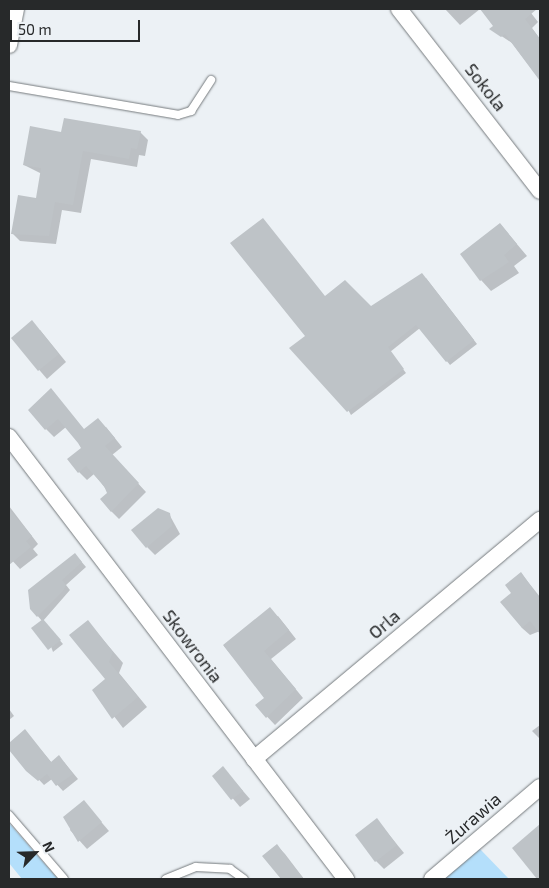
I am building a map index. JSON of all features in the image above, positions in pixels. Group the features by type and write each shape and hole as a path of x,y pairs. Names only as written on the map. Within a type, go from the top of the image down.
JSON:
{"street":[{"path":"9,45 16,9"},
{"name":"Sokola","path":"399,9 540,191"},
{"name":"Skowronia","path":"9,437 346,879"},
{"name":"Orla","path":"254,759 540,520"},
{"name":"Żurawia","path":"432,879 540,786"}],"lane":[{"path":"9,86 178,115 191,111 212,80"},
{"path":"9,815 64,879"},
{"path":"166,879 196,867 230,870 244,879"}],"shaded area":[{"path":"9,823 58,879 22,879 9,863"},
{"path":"478,847 509,879 440,879"}],"building":[{"path":"480,9 537,9 525,19 540,39 540,81 505,34 501,37 489,29 493,26"},
{"path":"64,118 141,131 137,149 131,148 129,159 83,151 73,205 55,202 49,236 11,234 18,195 36,198 41,168 23,165 30,126 61,132"},
{"path":"263,218 325,296 345,280 371,306 422,273 474,340 446,362 416,325 388,347 404,369 347,412 289,348 305,336 230,243"},
{"path":"500,223 517,244 504,255 509,262 480,281 460,254"},
{"path":"32,320 59,354 38,371 11,338"},
{"path":"51,388 84,429 98,418 115,438 105,446 139,483 111,512 100,499 107,493 104,486 86,466 78,473 67,459 81,448 78,443 58,419 45,430 28,410"},
{"path":"158,508 170,513 172,526 146,548 131,530"},
{"path":"9,509 32,536 26,541 31,547 9,565"},
{"path":"75,553 82,562 62,580 66,585 63,591 37,617 30,609 28,590"},
{"path":"521,572 540,599 540,634 530,621 522,628 500,602 511,593 505,585"},
{"path":"270,607 289,630 264,651 296,689 266,718 255,705 264,698 223,645"},
{"path":"43,619 61,640 48,650 31,628"},
{"path":"88,620 113,652 109,662 138,697 112,719 92,690 105,679 69,635"},
{"path":"25,729 51,762 59,755 73,774 56,786 47,774 38,781 26,771 9,750 9,743"},
{"path":"223,766 243,791 231,800 212,776"},
{"path":"84,800 102,822 78,842 63,817"},
{"path":"377,818 397,845 375,862 355,835"},
{"path":"540,824 540,879 537,879 512,848"},
{"path":"277,844 304,879 281,879 262,856"}]}
